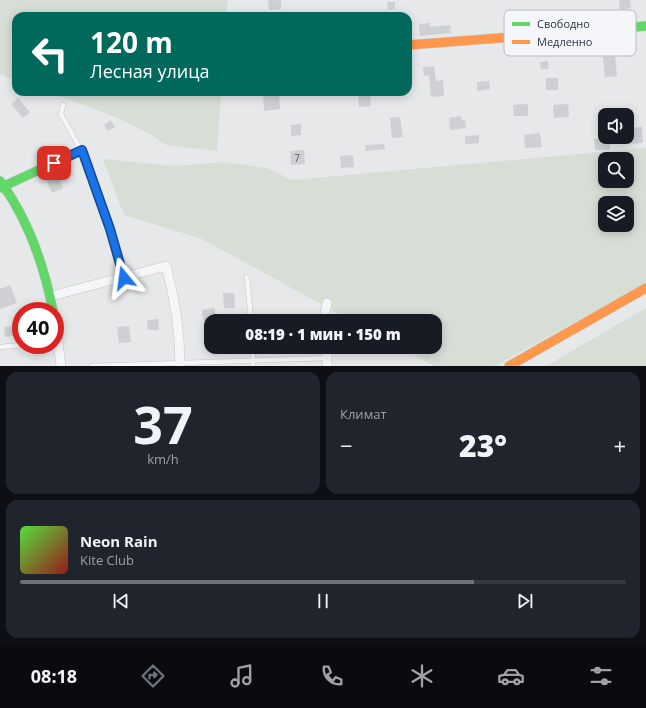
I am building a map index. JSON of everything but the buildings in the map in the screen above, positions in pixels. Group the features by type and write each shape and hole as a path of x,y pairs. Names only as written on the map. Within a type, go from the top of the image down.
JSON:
{"street":[{"path":"636,27 646,26"},
{"path":"412,45 504,37"},
{"path":"52,302 43,268 34,243 1,185 82,150 108,222 124,278"},
{"path":"51,296 166,266 172,286 177,319 180,364"},
{"path":"509,366 646,288"},
{"path":"325,314 327,303"},
{"path":"59,354 61,366"}],"lane":[{"path":"63,105 61,114 82,150"},
{"path":"247,277 250,314"},
{"path":"0,347 12,346"},
{"path":"253,354 253,366"},
{"path":"92,366 180,364 253,360 327,362"}],"shaded area":[{"path":"0,0 228,0 226,12 12,12 12,78 0,74"},
{"path":"59,96 221,96 217,151 166,145 152,135 118,118"},
{"path":"646,148 646,283 495,366 434,366 413,354 442,354 442,314 339,314 202,239 124,215 103,159 174,166 224,162 267,168 292,180 598,152 598,188 634,188 634,152 602,152"},
{"path":"646,308 646,366 546,366"}],"traffic: fast":[{"path":"636,27 646,26"},
{"path":"0,188 82,150 110,229 124,278"},
{"path":"0,181 19,211 34,243 45,277 51,302"}],"traffic: slow":[{"path":"412,45 504,38"},
{"path":"509,366 646,288"}],"route":[{"path":"54,163 82,150 110,229 124,278"}]}
